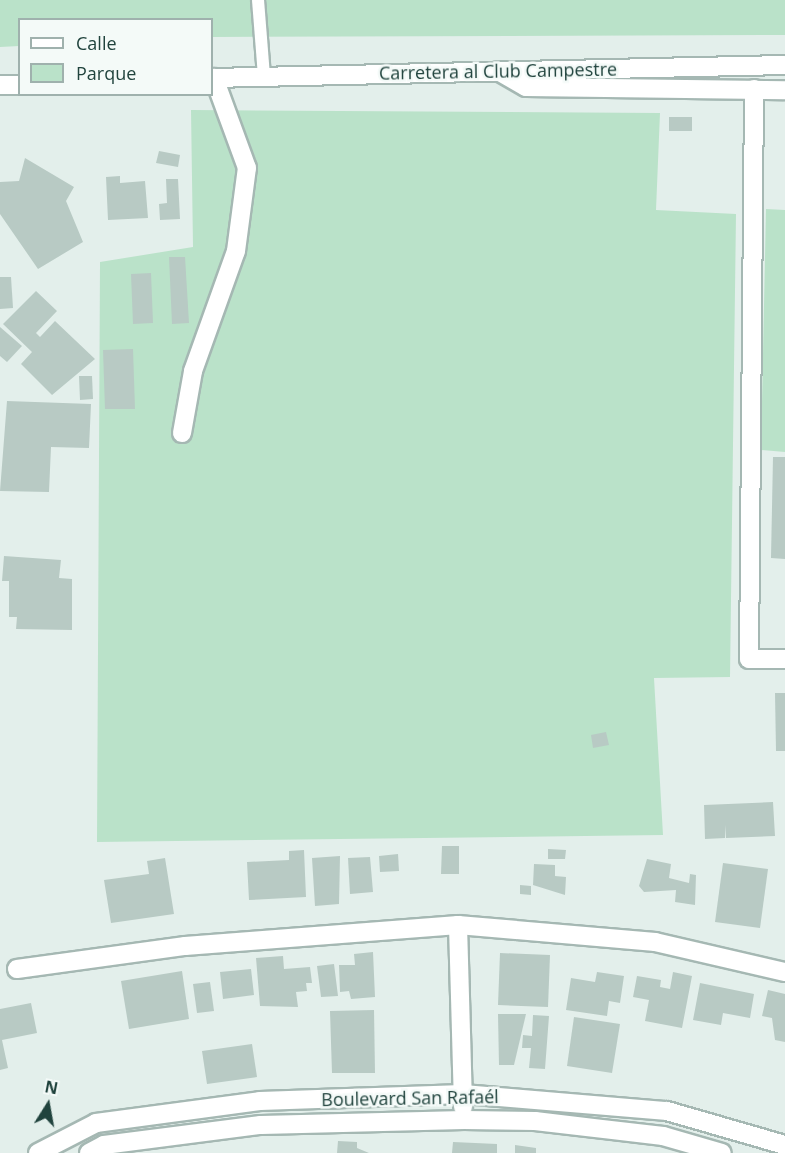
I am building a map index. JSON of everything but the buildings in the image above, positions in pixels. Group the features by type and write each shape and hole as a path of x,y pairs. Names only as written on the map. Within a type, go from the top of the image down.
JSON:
{"street":[{"name":"Carretera al Club Campestre","path":"213,78 785,65"},
{"path":"498,71 526,87 785,90"},
{"path":"182,433 193,371 236,251 247,168 213,78"},
{"path":"0,85 18,85"},
{"path":"754,89 749,659 785,660"},
{"path":"458,926 464,1120"},
{"path":"17,969 185,946 458,926 655,942 785,972"},
{"name":"Boulevard San Rafaél","path":"38,1153 96,1124 225,1105 463,1094 667,1111 785,1145"},
{"name":"Boulevard San Rafaél","path":"89,1153 104,1145 261,1125 464,1120 535,1121 663,1136 722,1153"}],"lane":[{"path":"258,0 264,76"}],"green space":[{"path":"0,0 785,0 785,35 213,37 213,18 18,18 18,46 0,47"},
{"path":"191,110 660,113 656,210 736,214 730,677 654,678 663,835 97,842 100,262 193,247"},
{"path":"766,209 785,210 785,452 761,450"}]}
